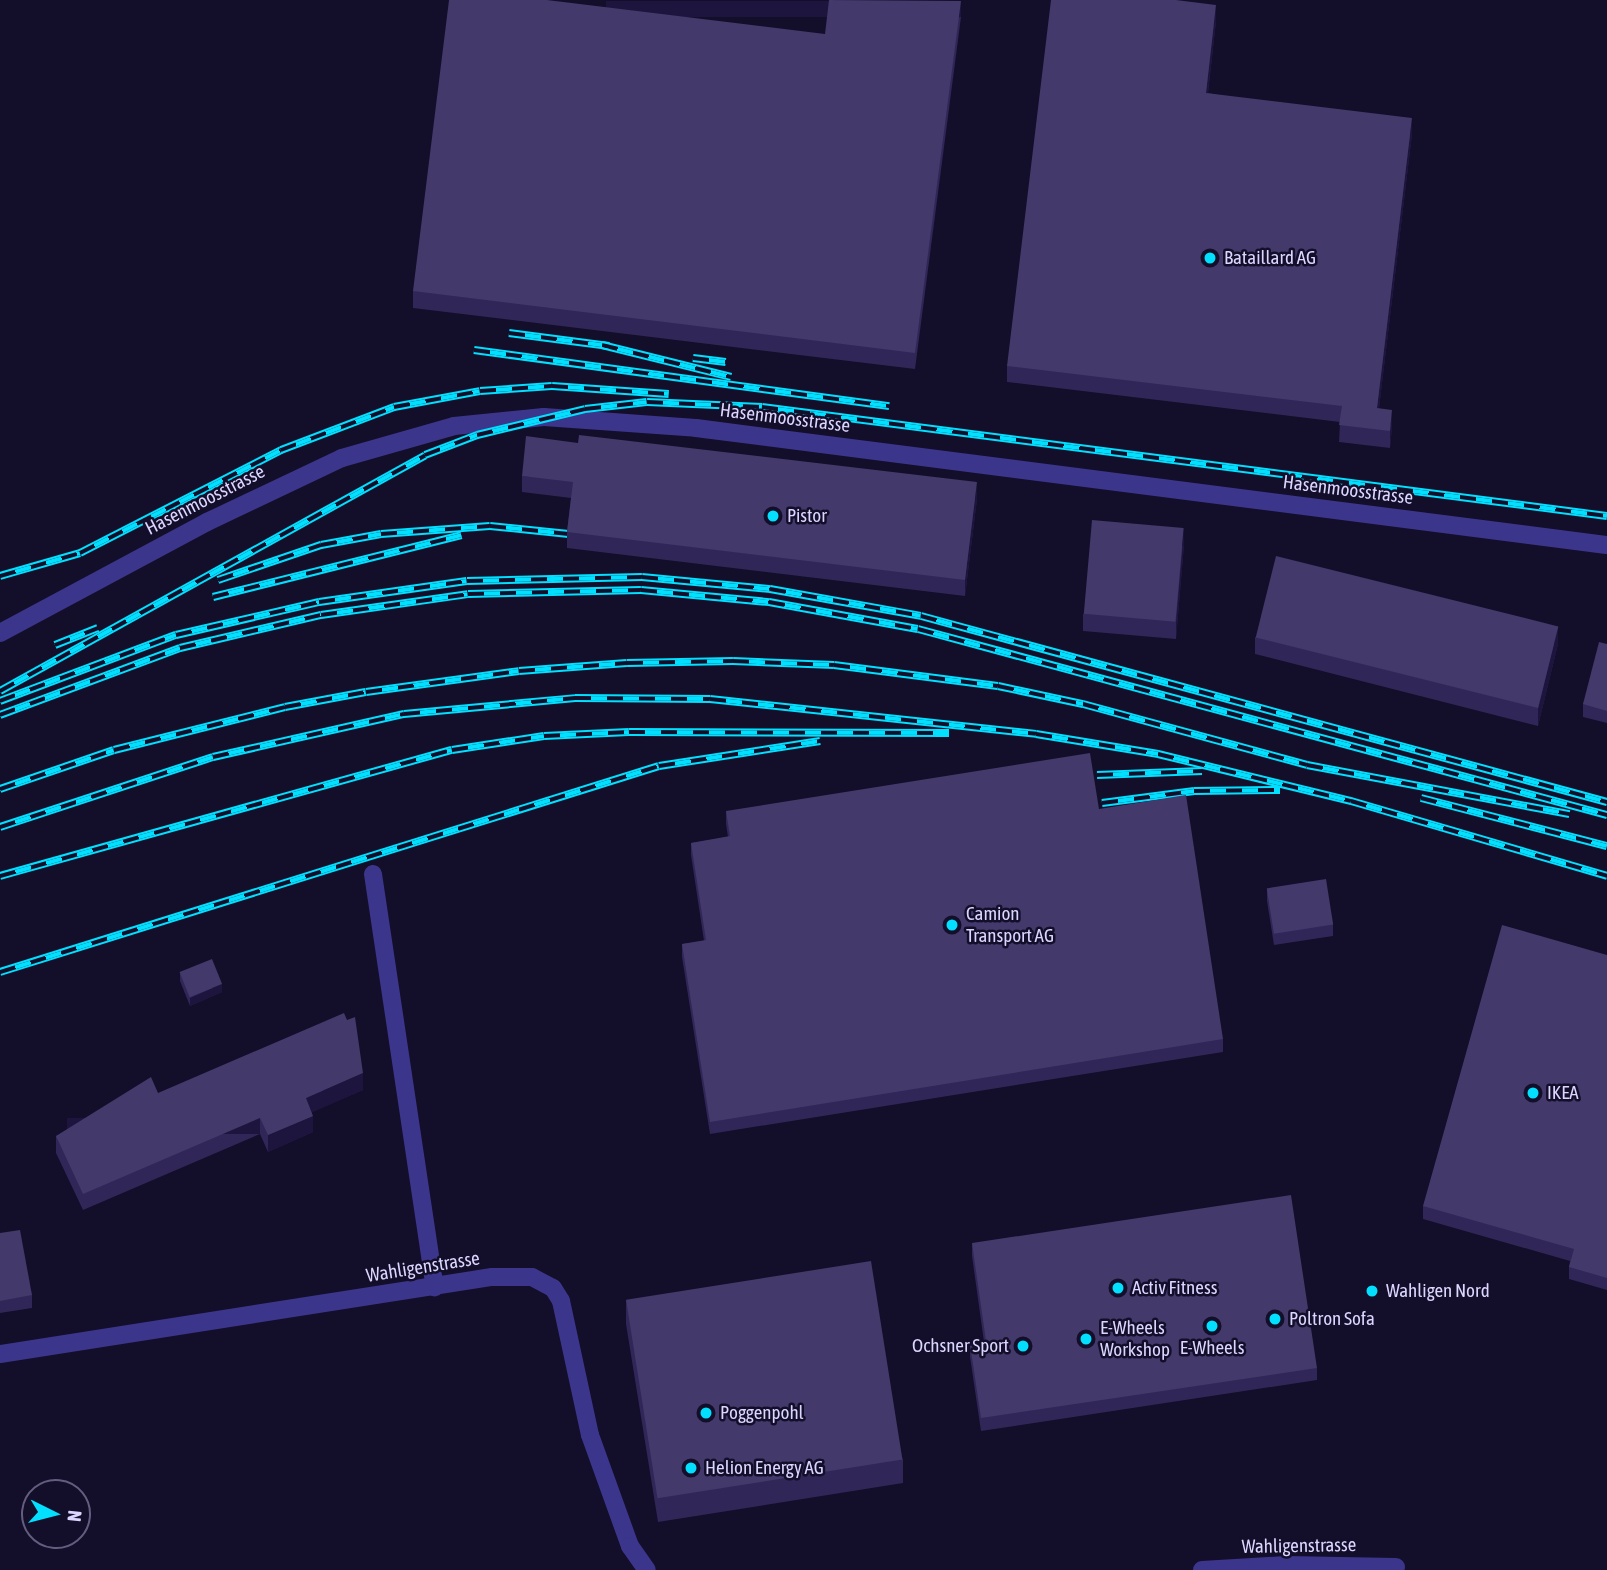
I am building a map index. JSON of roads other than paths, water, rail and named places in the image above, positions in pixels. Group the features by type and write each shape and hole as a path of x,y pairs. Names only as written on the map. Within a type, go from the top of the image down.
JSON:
{"street":[{"name":"Hasenmoosstrasse","path":"0,633 208,522 342,458 454,426 544,417 696,428 1607,545"},
{"path":"373,874 435,1287"},
{"name":"Wahligenstrasse","path":"0,1354 522,1275 546,1283 558,1294 570,1332 590,1435 630,1546 647,1570"},
{"name":"Wahligenstrasse","path":"1202,1570 1286,1565 1396,1567"}],"railway":[{"path":"509,333 609,346"},
{"path":"602,345 731,377"},
{"path":"474,350 889,406"},
{"path":"693,358 726,362"},
{"path":"0,576 80,553 281,450 394,407 480,391 552,386 669,394"},
{"path":"0,691 425,455 477,435 585,409 647,402 762,407 1607,516"},
{"path":"218,580 321,545 381,534 490,526 569,534"},
{"path":"213,597 461,535"},
{"path":"0,701 176,635 319,602 467,581 642,577 770,589 921,616 1607,802"},
{"path":"0,715 180,648 321,615 468,594 641,590 769,602 918,629 1607,815"},
{"path":"55,645 98,628"},
{"path":"0,789 114,750 285,707 366,692 519,671 627,663 733,661 834,665 998,686 1083,704 1307,765 1569,814"},
{"path":"0,827 213,757 404,714 575,698 710,699 1036,734 1158,754 1351,801 1607,876"},
{"path":"0,876 452,750 544,736 629,732 949,733"},
{"path":"0,972 659,766 820,741"},
{"path":"1097,775 1202,771"},
{"path":"1102,803 1194,791 1280,790"},
{"path":"1421,798 1607,846"}],"place":[{"name":"Bataillard AG","path":"1210,258"},
{"name":"Pistor","path":"773,516"},
{"name":"Camion Transport AG","path":"952,925"},
{"name":"IKEA","path":"1533,1093"},
{"name":"Activ Fitness","path":"1118,1288"},
{"name":"Wahligen Nord","path":"1372,1291"},
{"name":"Poltron Sofa","path":"1275,1319"},
{"name":"E-Wheels","path":"1212,1326"},
{"name":"E-Wheels Workshop","path":"1086,1339"},
{"name":"Ochsner Sport","path":"1023,1346"},
{"name":"Poggenpohl","path":"706,1413"},
{"name":"Helion Energy AG","path":"691,1468"}]}
